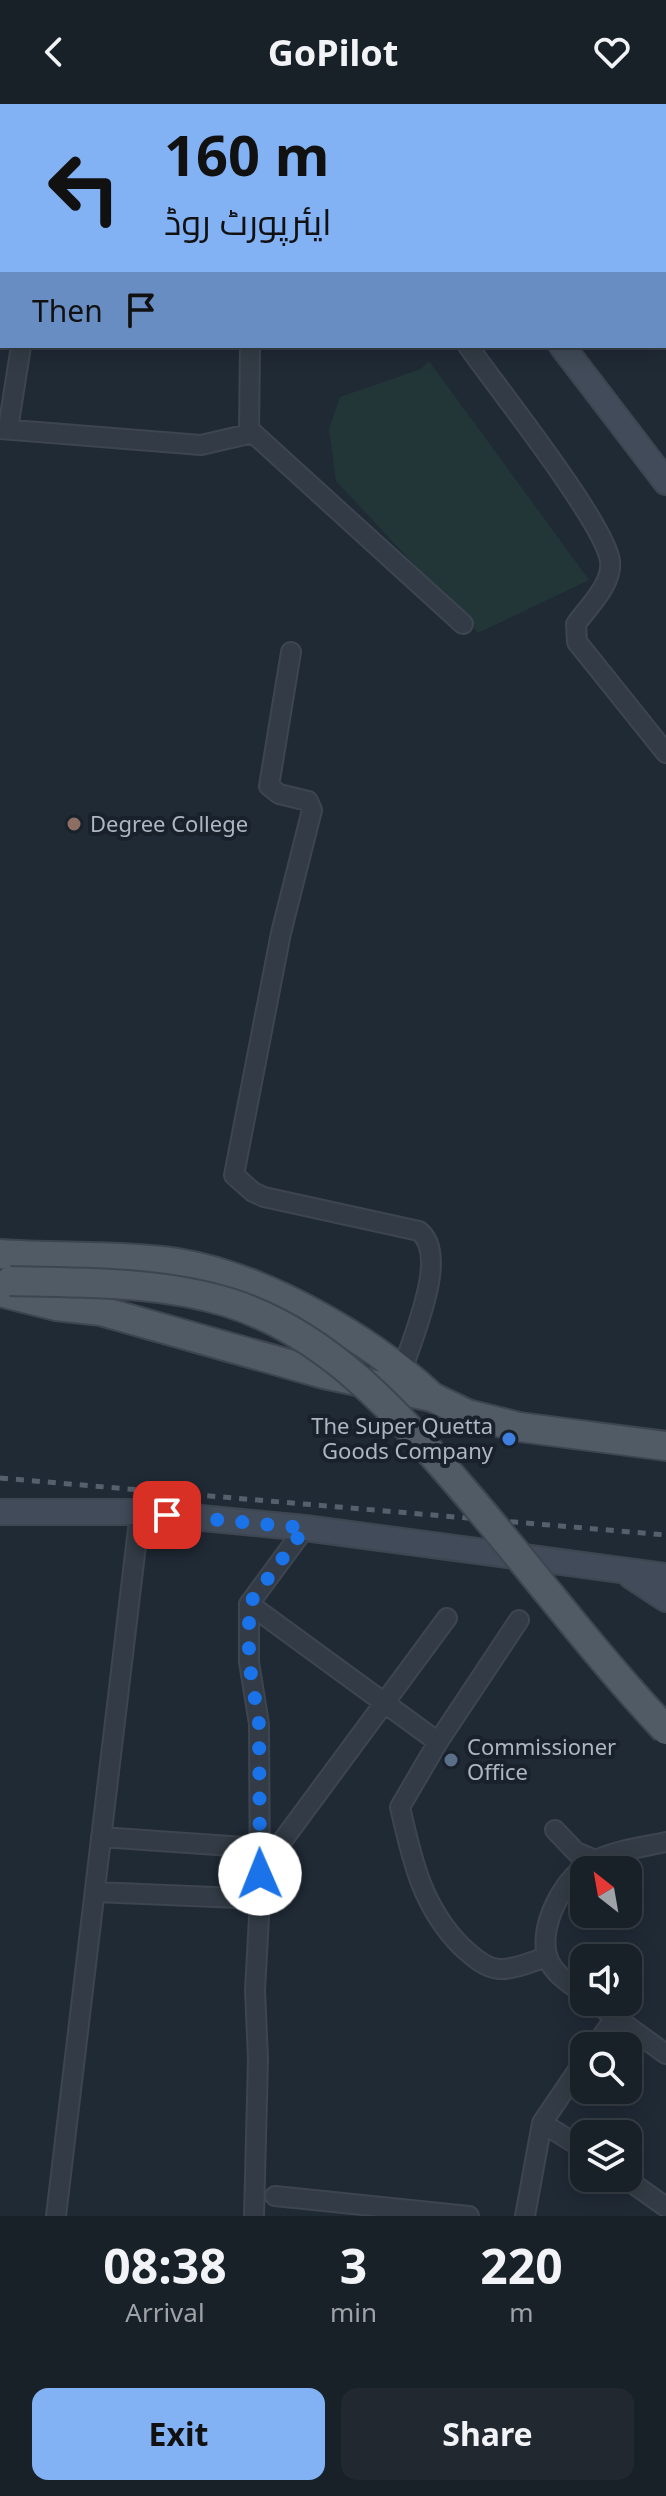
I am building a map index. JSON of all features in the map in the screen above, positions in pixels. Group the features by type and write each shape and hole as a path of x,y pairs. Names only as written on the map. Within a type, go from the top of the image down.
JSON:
{"main road":[{"path":"564,348 666,482"},
{"path":"0,1254 180,1263 274,1295 339,1329 403,1369 432,1397"},
{"path":"3,1284 56,1306 101,1311 324,1374 432,1397 467,1414 519,1427 666,1446"},
{"path":"3,1284 141,1286 184,1292 228,1302 283,1325 317,1346 358,1378 413,1431 666,1730"},
{"path":"0,1512 140,1512 305,1528 663,1578"},
{"path":"625,1573 666,1599"}],"street":[{"path":"21,348 4,429 201,445 249,432"},
{"path":"250,348 249,432 463,624"},
{"path":"469,348 594,524 610,561 605,584 576,624 577,642 666,753"},
{"path":"291,652 269,786 279,794 308,801 312,810 281,933 234,1175 253,1192 264,1197 419,1231 426,1237 434,1263 403,1369"},
{"path":"56,2216 140,1512"},
{"path":"254,2216 258,2059 255,1990 266,1851 259,1724 249,1662 249,1604 305,1528"},
{"path":"249,1604 438,1742"},
{"path":"266,1851 447,1618"},
{"path":"519,1620 438,1742 400,1807 416,1873 429,1905 446,1930 481,1963 499,1969 547,1957"},
{"path":"555,1830 576,1852 586,1856"},
{"path":"101,1837 266,1851"},
{"path":"611,1856 666,1842"},
{"path":"570,1880 564,1887 548,1931 547,1957 556,1974 570,1984"},
{"path":"95,1892 260,1899"},
{"path":"612,2016 666,2054"},
{"path":"605,2032 615,2018"},
{"path":"525,2216 542,2123 570,2082"},
{"path":"542,2123 570,2140"},
{"path":"642,2190 666,2207"},
{"path":"275,2196 379,2212 469,2216"}],"shaded area":[{"path":"429,361 589,580 478,633 336,481 329,429 340,397 421,369"}],"railway":[{"path":"0,1478 666,1535"}],"place":[{"name":"Degree College","path":"74,824"},
{"name":"The Super Quetta Goods Company","path":"509,1439"},
{"name":"Commissioner Office","path":"451,1760"}],"route":[{"path":"167,1515 305,1528 249,1604 249,1662 259,1724 257,1787 260,1874"}]}
